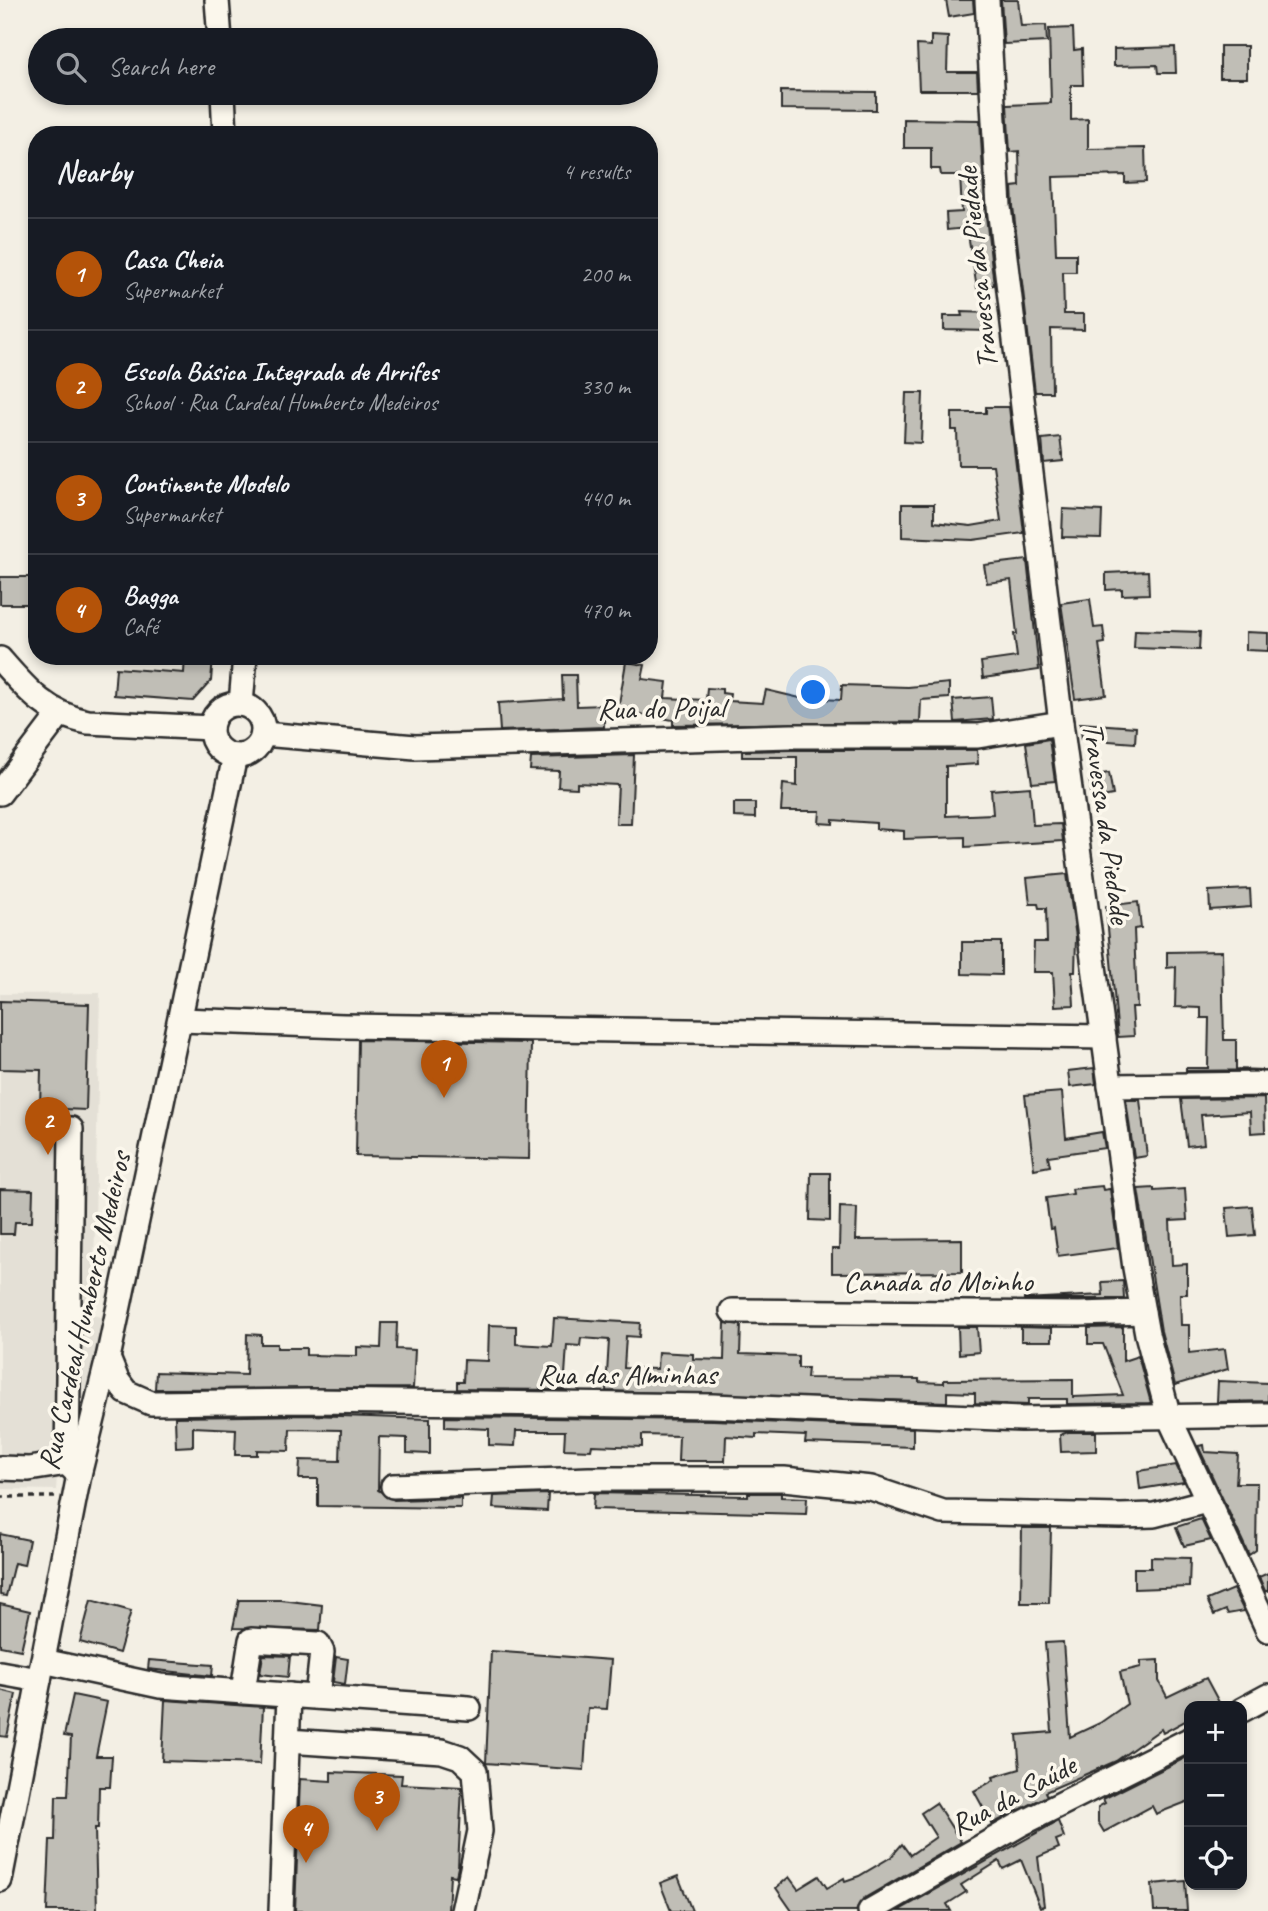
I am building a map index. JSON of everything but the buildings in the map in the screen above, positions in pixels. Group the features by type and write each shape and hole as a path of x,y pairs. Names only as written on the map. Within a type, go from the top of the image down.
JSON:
{"street":[{"path":"217,0 219,28"},
{"name":"Travessa da Piedade","path":"986,0 999,207 1061,723 1143,1312 1169,1417 1268,1630"},
{"path":"224,105 225,126"},
{"path":"0,659 32,695 59,715 88,722 211,728"},
{"path":"241,704 244,665"},
{"path":"241,704 258,715 263,734 256,748 235,756 217,747 211,728 221,709 241,704"},
{"path":"0,793 59,715"},
{"name":"Rua do Poijal","path":"263,734 415,747 792,736 978,736 1061,723"},
{"name":"Rua Cardeal Humberto Medeiros","path":"0,1880 41,1670 74,1478 96,1411 108,1358 235,756"},
{"path":"180,1020 344,1026 1104,1037"},
{"path":"1110,1086 1268,1084"},
{"path":"0,1468 29,1469 74,1478 68,1414 71,1129"},
{"name":"Canada do Moinho","path":"732,1311 1080,1314 1143,1312"},
{"name":"Rua das Alminhas","path":"108,1358 117,1380 127,1392 151,1403 310,1401 712,1406 1021,1419 1268,1415"},
{"path":"68,1414 96,1411"},
{"path":"393,1486 655,1478 784,1479 871,1488 943,1512 1121,1516 1154,1515 1207,1501"},
{"path":"243,1691 251,1640 318,1644 322,1652 317,1697"},
{"path":"0,1672 41,1670 160,1686 469,1708"},
{"path":"281,1911 289,1695"},
{"path":"1247,1707 1268,1696"},
{"path":"288,1741 442,1751 460,1757 475,1771 480,1831 463,1911"},
{"name":"Rua da Saúde","path":"870,1911 1019,1825 1184,1742"}],"path":[{"path":"0,1497 74,1478"}],"shaded area":[{"path":"100,993 93,1315 105,1318 90,1389 63,1393 56,1490 0,1489 0,994"}],"place":[{"name":"Casa Cheia","path":"444,1098"},
{"name":"Escola Básica Integrada de Arrifes","path":"48,1155"},
{"name":"Continente Modelo","path":"377,1831"},
{"name":"Bagga","path":"306,1863"}]}
